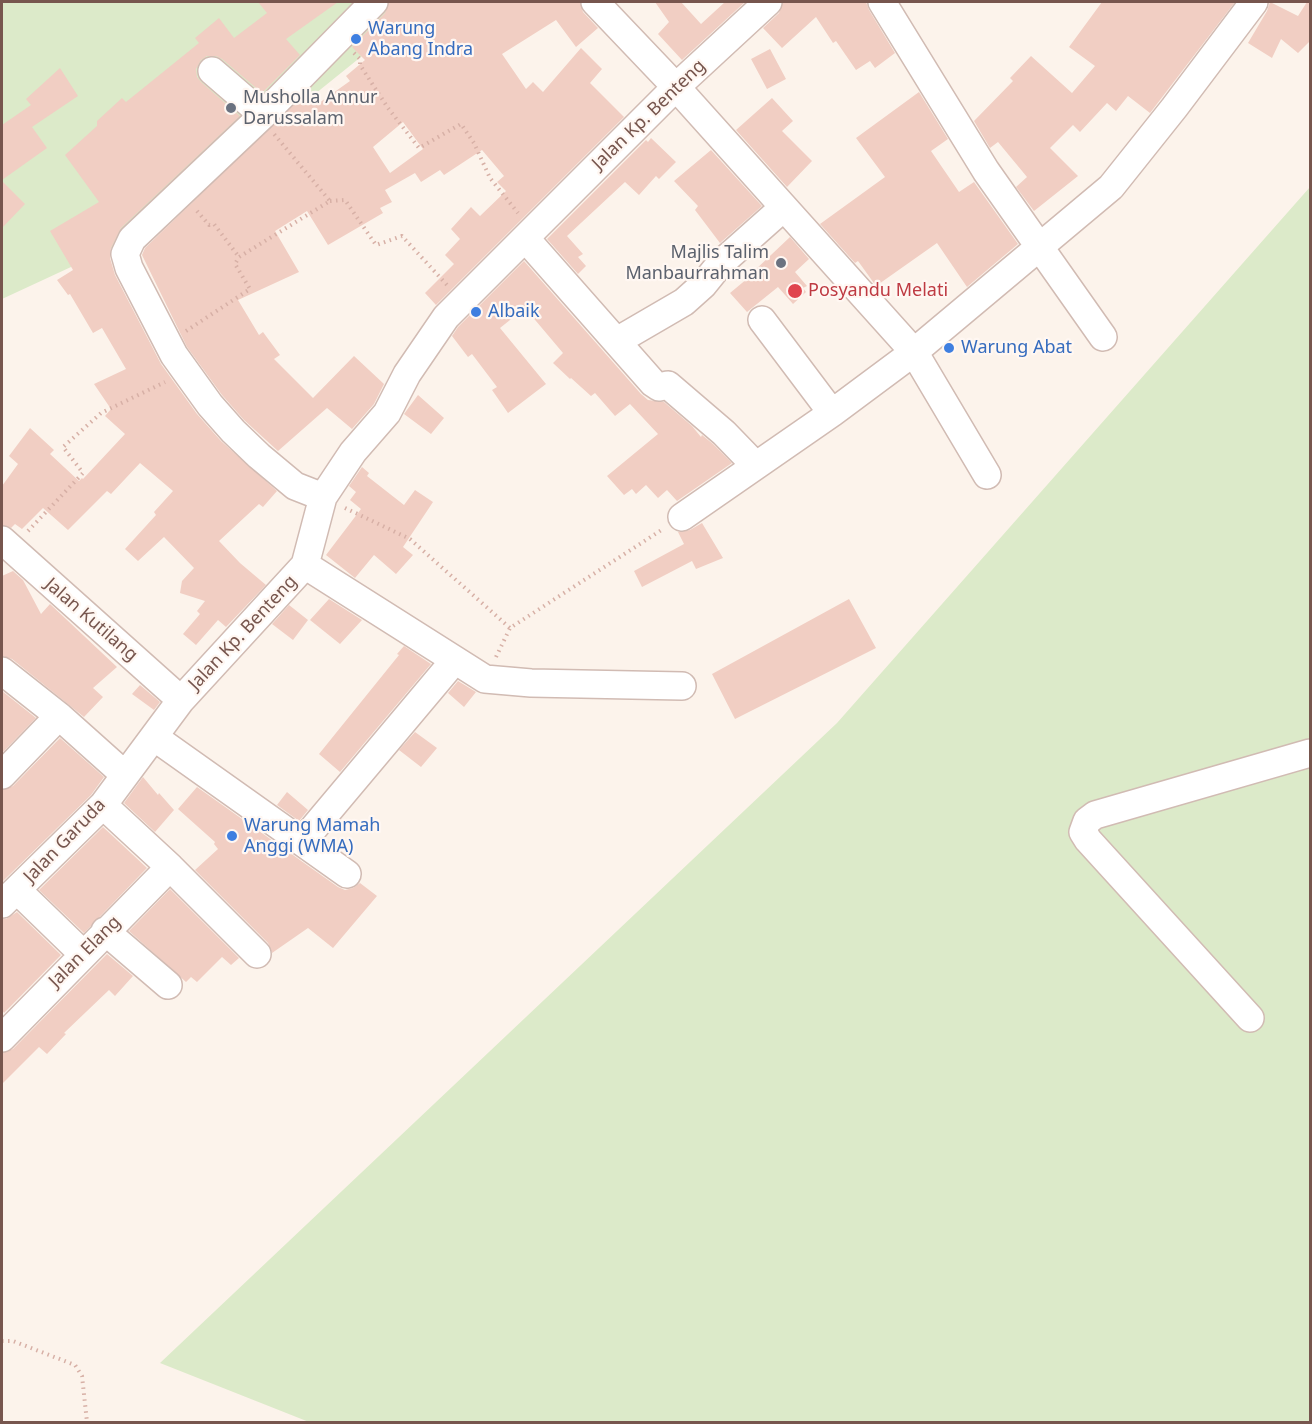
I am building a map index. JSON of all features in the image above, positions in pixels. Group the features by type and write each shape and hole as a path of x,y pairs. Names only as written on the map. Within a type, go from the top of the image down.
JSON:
{"street":[{"path":"323,497 296,486 233,431 185,372 129,268 125,254 132,239 262,116 374,2"},
{"path":"595,2 676,87 914,352 987,475"},
{"name":"Jalan Kp. Benteng","path":"154,737 181,700 304,565 323,497 353,452 387,412 407,374 429,340 461,301 676,87 768,2"},
{"path":"882,2 986,171 1103,337"},
{"path":"682,517 832,413 914,352 1111,187 1254,2"},
{"path":"212,71 262,116"},
{"path":"617,341 684,302 703,285 720,264 783,208"},
{"path":"529,235 653,383 659,387 668,385 724,433 755,465"},
{"path":"762,320 832,413"},
{"name":"Jalan Kutilang","path":"6,545 181,700"},
{"path":"304,565 485,679 531,683 682,686"},
{"path":"302,842 454,660"},
{"path":"2,671 59,716 125,775"},
{"path":"2,775 59,716"},
{"path":"154,737 347,874"},
{"name":"Jalan Garuda","path":"7,897 103,805 154,737"},
{"path":"1250,1018 1083,832 1087,820 1095,815 1311,753"},
{"path":"103,805 170,867 257,954"},
{"name":"Jalan Elang","path":"2,1038 170,867"},
{"path":"7,897 83,954"},
{"path":"105,931 168,985"}],"path":[{"path":"340,37 360,60 360,65 388,108 419,148 462,124 474,143 490,178 529,235"},
{"path":"262,116 330,201"},
{"path":"181,193 209,225 214,224 239,257"},
{"path":"168,343 250,289 235,264 239,257 330,201 345,200 376,245 402,236 461,301"},
{"path":"6,545 83,473 63,447 101,413 185,372"},
{"path":"323,497 410,539 510,628"},
{"path":"485,679 510,628 682,517"},
{"path":"2,1341 13,1341 75,1365 82,1376 87,1422"}],"green space":[{"path":"2,2 429,2 140,235 2,299"},
{"path":"1310,187 1310,1422 309,1422 160,1363 837,723"}],"building":[{"path":"258,2 338,2 286,39 300,55 262,93 222,59 207,56 201,60 196,69 197,77 240,116 121,228 111,248 110,258 115,275 161,364 197,414 221,441 277,491 263,507 259,504 219,541 266,585 226,627 218,620 196,645 183,634 200,614 197,611 205,601 180,593 182,581 194,568 164,537 138,561 125,549 156,515 154,512 173,491 140,463 111,494 107,491 68,530 43,508 22,529 15,524 11,528 2,525 2,486 18,464 9,456 30,428 54,450 50,454 79,481 125,434 105,416 111,409 94,384 126,369 102,328 93,333 70,294 68,295 57,280 73,270 50,231 99,202 65,155 97,126 97,121 122,98 126,102 199,43 195,38 219,18 234,38 267,13"},
{"path":"389,2 580,2 583,12 598,28 576,47 556,20 502,54 526,89 533,82 543,92 581,48 602,69 590,83 624,117 436,305 425,293 454,264 445,255 460,239 451,229 471,207 480,216 506,191 497,182 504,176 482,150 444,175 440,170 421,182 415,173 385,190 392,202 380,208 383,213 328,245 307,211 275,231 299,272 238,300 259,335 263,332 280,355 274,359 313,398 354,356 384,384 374,404 352,429 327,408 278,451 244,420 222,395 187,347 142,255 145,248 308,91 319,103 350,81 346,76 365,60 352,47 385,13","holes":["403,122 423,149 390,173 373,147"]},
{"path":"655,2 681,2 701,24 725,2 745,2 682,60 658,34 669,22"},
{"path":"783,2 866,2 895,53 875,68 870,61 856,70 836,41 833,43 816,17 782,48 763,28 779,13"},
{"path":"1102,2 1235,2 1150,113 1128,96 1116,111 1107,103 1080,132 1073,125 1050,148 1078,176 1034,211 1016,187 1027,177 998,142 990,148 974,121 1013,81 1010,78 1031,56 1072,93 1095,66 1069,47"},
{"path":"1270,2 1298,16 1307,2 1311,2 1311,40 1298,53 1281,39 1272,58 1248,43"},
{"path":"770,49 786,79 767,89 751,59"},
{"path":"60,68 78,96 32,127 47,148 2,180 2,125 31,105 26,99"},
{"path":"919,92 948,139 931,151 959,192 974,182 1018,244 967,287 937,243 876,286 858,261 855,263 820,224 885,177 856,138"},
{"path":"772,98 793,121 782,131 812,161 787,187 736,130"},
{"path":"651,138 676,162 659,179 656,176 639,195 625,182 567,236 583,254 578,257 586,266 578,274 547,239 646,140 648,142"},
{"path":"711,150 762,206 720,243 695,210 698,206 674,181"},
{"path":"2,181 25,204 2,228"},
{"path":"790,237 809,259 795,272 807,286 803,288 806,292 793,304 778,287 747,312 730,293"},
{"path":"524,261 641,394 648,400 664,402 732,463 677,501 667,490 658,498 646,485 636,494 632,489 624,495 607,476 658,434 630,404 615,416 595,393 591,396 553,363 563,353 525,308 500,328 546,384 508,413 492,390 497,387 472,354 468,357 452,336 458,327"},
{"path":"418,395 444,418 431,434 404,414"},
{"path":"362,467 369,473 367,476 404,505 415,490 433,502 403,547 413,555 396,574 374,555 355,578 326,555 361,509 350,500 356,492 349,486"},
{"path":"702,523 723,558 696,569 692,561 642,587 634,571 684,544 678,532 690,530"},
{"path":"13,571 23,580 41,614 50,604 117,667 93,688 103,697 84,717 12,659 2,656 2,576"},
{"path":"329,599 362,620 340,644 310,620"},
{"path":"849,599 876,648 735,719 712,674"},
{"path":"289,605 308,620 293,640 272,624"},
{"path":"404,646 431,664 340,772 319,754"},
{"path":"458,681 476,692 464,707 448,693"},
{"path":"140,685 160,702 154,710 132,694"},
{"path":"2,691 36,718 2,753"},
{"path":"415,732 437,748 421,767 399,750"},
{"path":"60,738 104,777 91,795 2,882 2,790 13,786"},
{"path":"143,777 174,810 155,832 124,803"},
{"path":"197,787 338,887 345,890 360,883 377,896 333,948 308,928 272,953 268,943 195,870 218,849 215,842 178,809"},
{"path":"287,792 308,810 299,821 277,805"},
{"path":"103,827 147,868 84,933 39,890"},
{"path":"170,889 239,958 231,965 222,957 197,982 191,977 186,982 129,931"},
{"path":"17,912 61,955 4,1013 2,1010 2,919"},
{"path":"107,954 133,976 115,996 109,990 64,1033 66,1034 47,1054 39,1047 2,1084 2,1053 13,1049"}],"place":[{"name":"Warung Abang Indra","path":"356,39"},
{"name":"Musholla Annur Darussalam","path":"231,108"},
{"name":"Majlis Talim Manbaurrahman","path":"781,263"},
{"name":"Posyandu Melati","path":"795,291"},
{"name":"Albaik","path":"476,312"},
{"name":"Warung Abat","path":"949,348"},
{"name":"Warung Mamah Anggi (WMA)","path":"232,836"}]}
